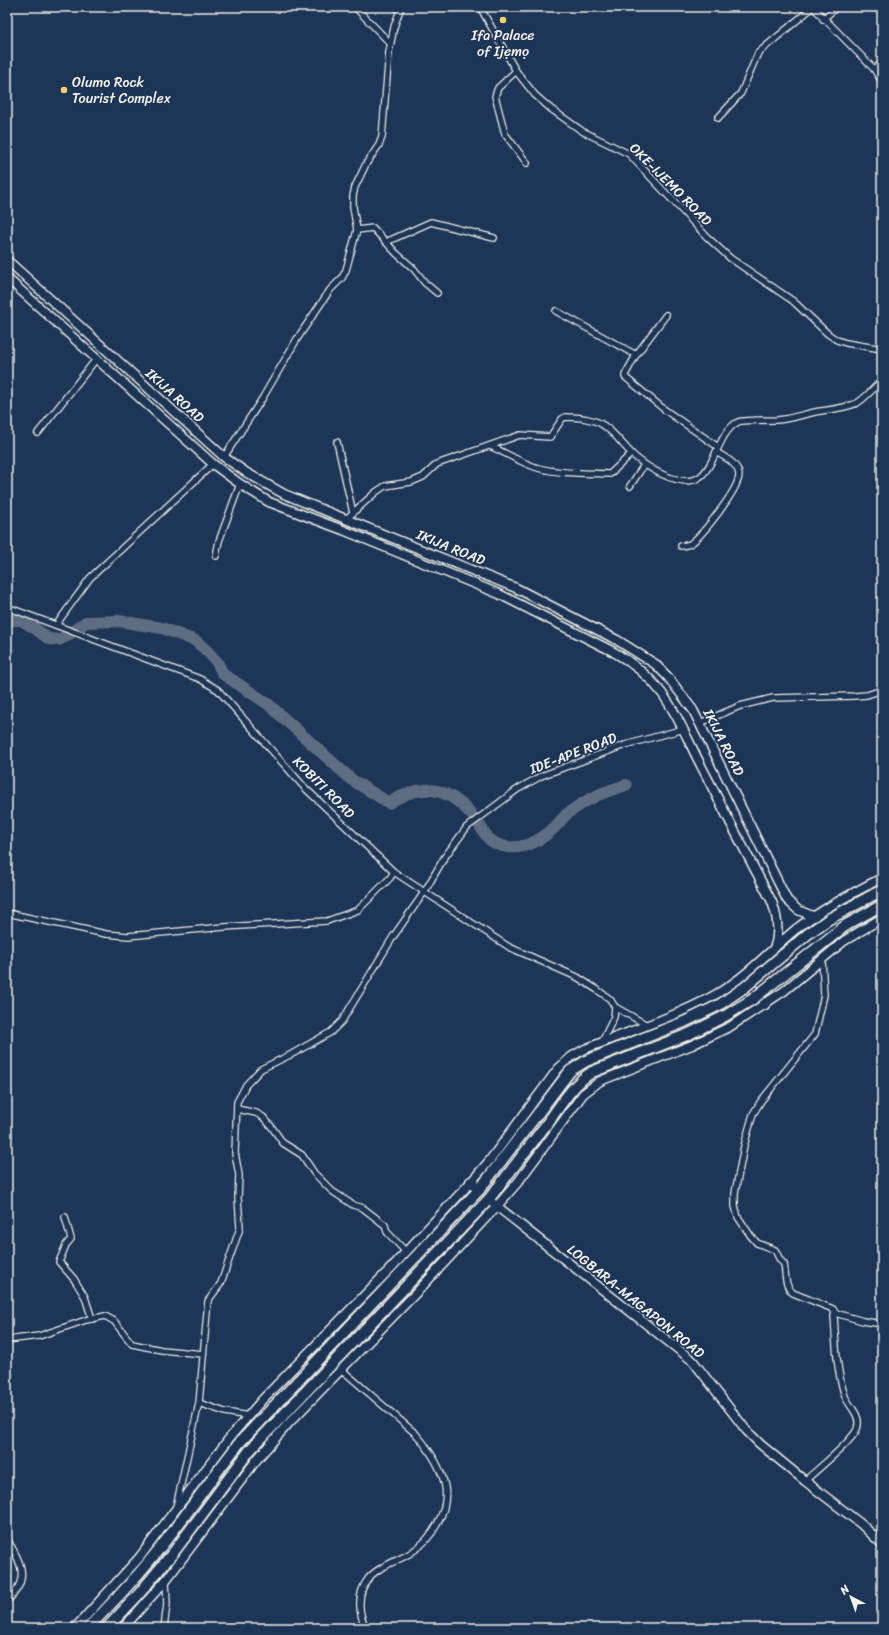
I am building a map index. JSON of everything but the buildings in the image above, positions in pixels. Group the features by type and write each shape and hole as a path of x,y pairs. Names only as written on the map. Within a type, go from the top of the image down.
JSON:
{"highway":[{"path":"88,1628 128,1587 162,1545 240,1442 479,1190 570,1071 586,1061 684,1022 719,1005 745,986 809,933 829,919 882,890"},
{"path":"107,1628 138,1595 173,1553 250,1450 489,1199 573,1088 588,1075 689,1034 725,1016 770,986 846,925 882,905"},
{"path":"470,1182 479,1190"}],"street":[{"path":"355,7 390,43"},
{"path":"224,457 262,399 297,339 330,290 344,274 357,230 353,207 353,196 366,164 379,145 382,136 385,85 390,43 401,7"},
{"name":"OKE-IJEMO ROAD","path":"480,7 516,71 535,95 551,109 582,131 629,154 692,223 730,258 793,301 828,334 837,340 846,343 882,349"},
{"path":"718,118 741,93 758,53 813,7 874,70 882,82"},
{"path":"823,19 837,7"},
{"path":"874,70 882,64"},
{"path":"516,71 498,88 495,96 505,134 527,163"},
{"path":"386,242 431,222 494,238"},
{"path":"357,230 373,228 396,253 414,269 425,283 437,293"},
{"name":"IKIJA ROAD","path":"7,260 224,457 247,473 284,494 516,588 617,640 644,656 668,677 693,710 787,900 798,910 815,917"},
{"name":"IKIJA ROAD","path":"7,278 213,464 240,484 269,502 343,530 499,594 612,650 642,670 667,698 684,728 701,766 772,902 776,911 778,928 774,949"},
{"path":"556,312 636,355"},
{"path":"666,315 636,355 624,375 665,410 735,465 739,473 738,482 708,526 691,543 681,546"},
{"path":"38,433 96,358"},
{"path":"346,519 376,492 386,486 411,482 427,474 437,464 520,435 550,437 565,417 587,420 603,425 631,454 644,465 675,480 696,479 704,474 712,462 726,433 732,425 740,421 786,419 845,407 862,400 882,381"},
{"path":"337,442 353,513"},
{"path":"490,446 526,464 540,468 575,473 610,474 631,454"},
{"path":"56,625 90,578 213,464"},
{"path":"630,486 644,465"},
{"path":"216,556 219,541 240,484"},
{"name":"KOBITI ROAD","path":"7,607 200,679 218,690 305,788 394,872 509,947 526,956 577,977 610,1000 615,1007 647,1025"},
{"path":"700,723 740,706 773,698 854,696 867,695 882,690"},
{"name":"IDE-APE ROAD","path":"175,1509 199,1403 208,1301 221,1283 240,1228 238,1198 239,1175 235,1153 238,1102 246,1086 261,1069 292,1054 331,1032 342,1021 393,937 425,891 444,858 467,827 479,817 518,789 540,776 625,745 684,728"},
{"path":"7,913 106,934 128,936 224,927 327,922 358,910 390,878 394,872"},
{"path":"75,1628 132,1567 231,1436 406,1252 490,1160 558,1069 571,1057 585,1049 647,1025 714,995 743,975 797,929 850,895 882,878"},
{"path":"123,1628 166,1580 258,1458 288,1424 341,1369 418,1292 497,1206 518,1182 576,1102 592,1086 600,1081 698,1042 731,1026 765,1005 784,991 855,932 882,918"},
{"path":"822,959 824,996 815,1034 761,1100 753,1114 744,1146 735,1206 738,1217 754,1240 764,1247 775,1250 780,1260 784,1264 789,1290 833,1309 835,1313 863,1321 882,1324"},
{"path":"743,975 765,1005"},
{"path":"602,1042 614,1017 615,1007"},
{"path":"237,1109 256,1113 263,1117 282,1143 302,1155 314,1173 332,1191 353,1205 363,1208 385,1225 387,1232 406,1252"},
{"name":"LOGBARA-MAGAPON ROAD","path":"489,1199 693,1360 746,1430 760,1444 861,1524 882,1544"},
{"path":"65,1217 71,1239 66,1245 59,1262 74,1279 85,1297 92,1318"},
{"path":"805,1481 850,1439 856,1430 858,1421 852,1406 846,1398 838,1364 835,1313"},
{"path":"7,1340 40,1336 92,1318 105,1316 117,1323 132,1344 162,1350 203,1354"},
{"path":"838,1364 841,1357"},
{"path":"341,1369 416,1434 425,1444 442,1478 445,1488 445,1496 440,1518 425,1542 414,1551 372,1574 365,1584 360,1606 360,1614 366,1628"},
{"path":"199,1403 225,1412 249,1416"},
{"path":"7,1539 20,1563 22,1578 20,1587 7,1601"},
{"path":"164,1628 167,1604 166,1580"}],"waterway":[{"path":"7,620 21,620 49,639 58,640 65,637 86,622 119,621 162,628 196,641 217,662 223,674 268,704 352,780 389,803 412,792 434,790 443,793 463,805 477,821 489,839 500,845 515,847 535,842 558,824 569,812 591,798 626,785"}],"place":[{"name":"Ifa Palace of Ijẹmọ","path":"503,20"},
{"name":"Olumo Rock Tourist Complex","path":"64,90"}]}
